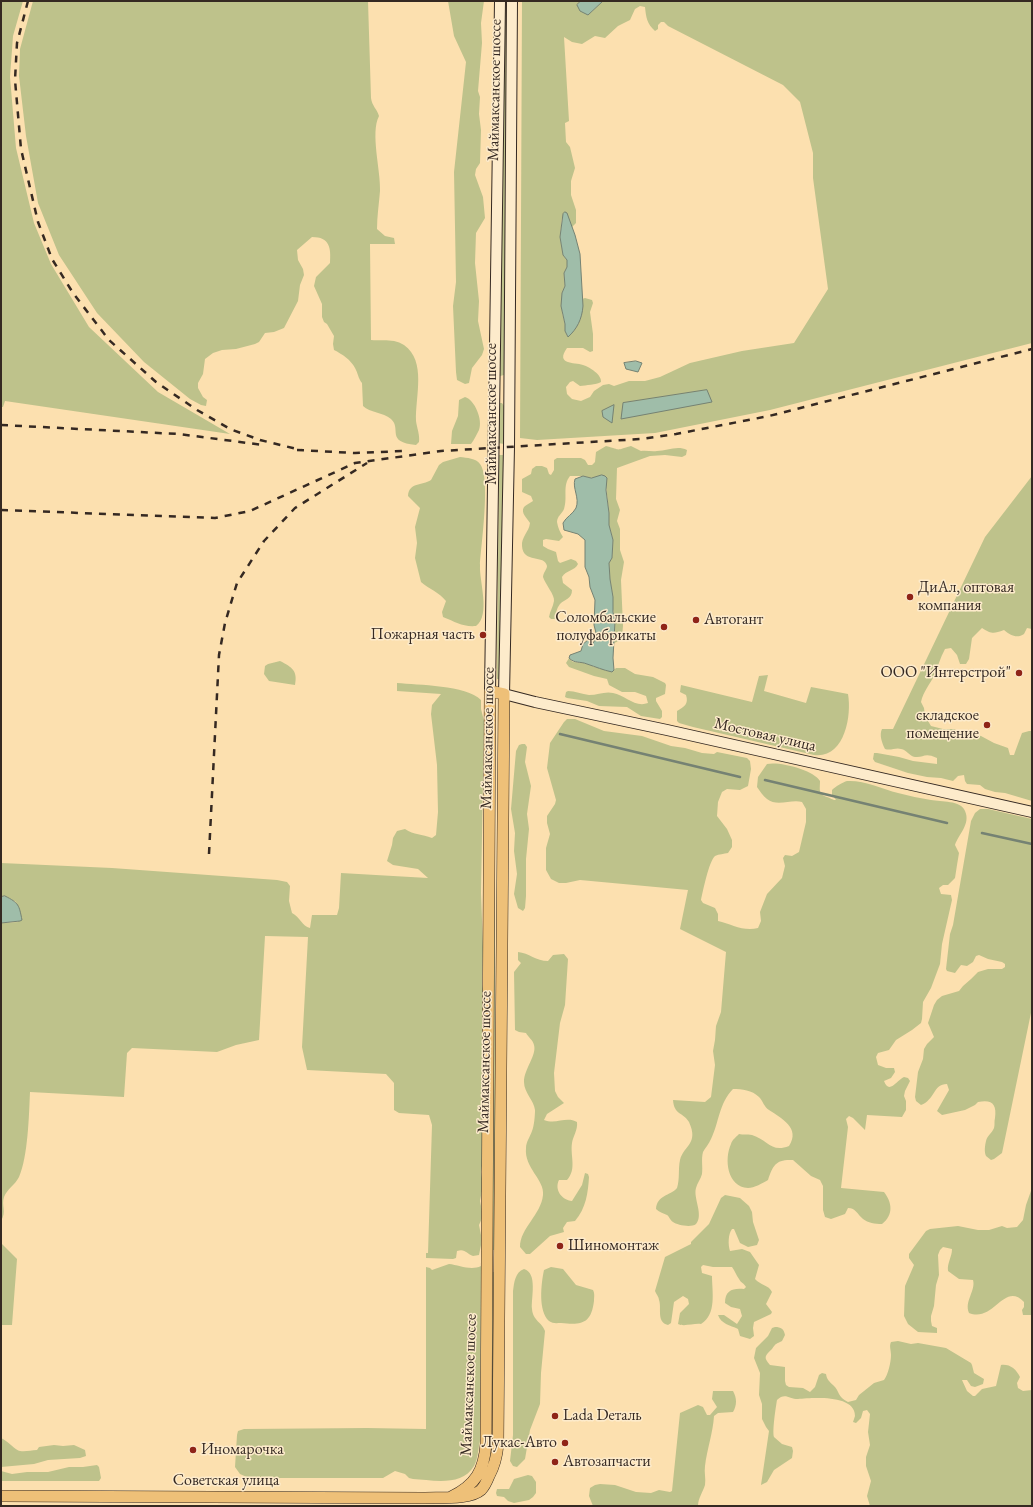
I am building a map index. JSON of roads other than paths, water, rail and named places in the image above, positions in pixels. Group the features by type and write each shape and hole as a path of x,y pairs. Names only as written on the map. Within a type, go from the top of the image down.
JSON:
{"main road":[{"name":"Маймаксанское шоссе","path":"452,1497 468,1488 474,1480 483,1462 486,1444 490,691 500,1"},
{"name":"Маймаксанское шоссе","path":"452,1497 474,1494 482,1489 494,1466 498,1444 504,694 512,1"},
{"name":"Мостовая улица","path":"490,691 1032,812"},
{"name":"Советская улица","path":"1,1496 227,1502 452,1497"}],"waterway":[{"path":"560,734 740,777"},
{"path":"765,780 947,823"},
{"path":"982,833 1032,844"}],"railway":[{"path":"28,1 17,43 15,80 21,149 38,222 52,259 73,293 109,340 156,382 197,410 230,429 260,440 301,450"},
{"path":"1,510 215,518 250,511 355,463 441,451 641,439 676,434 769,416 1032,349"},
{"path":"1,425 179,434 263,445"},
{"path":"297,450 355,453 403,451"},
{"path":"209,854 219,655 225,623 237,583 264,541 295,508 367,463"}],"place":[{"name":"ДиАл, оптовая компания","path":"910,597"},
{"name":"Автогант","path":"696,620"},
{"name":"Соломбальские полуфабрикаты","path":"664,627"},
{"name":"Пожарная часть","path":"483,635"},
{"name":"ООО \"Интерстрой\"","path":"1019,673"},
{"name":"складское помещение","path":"987,725"},
{"name":"Шиномонтаж","path":"560,1246"},
{"name":"Lada Dеталь","path":"555,1416"},
{"name":"Лукас-Авто","path":"565,1443"},
{"name":"Иномарочка","path":"193,1450"},
{"name":"Автозапчасти","path":"555,1462"}]}
